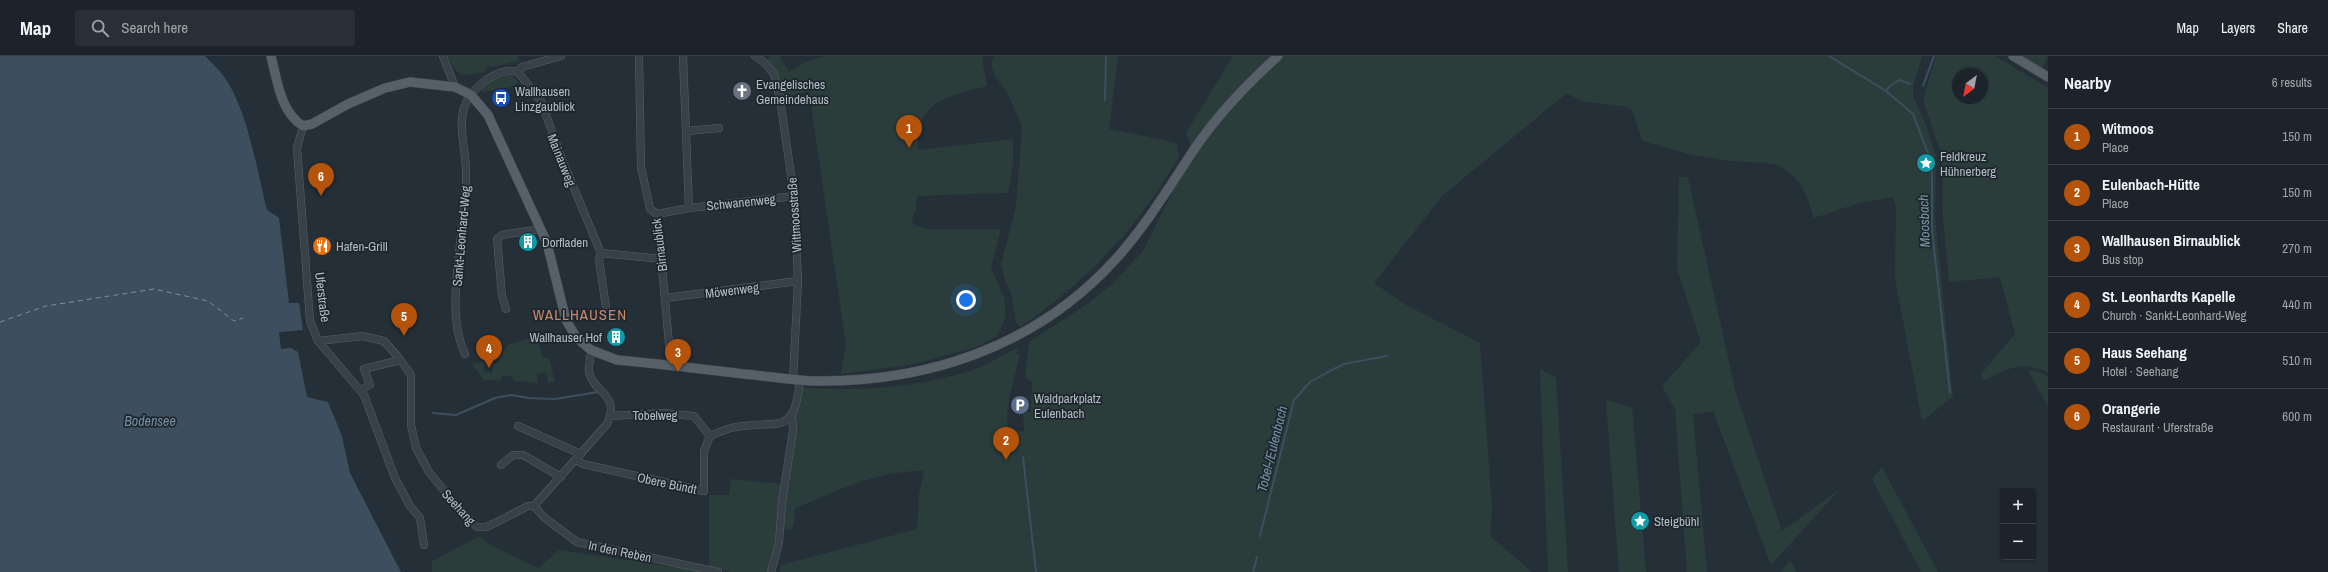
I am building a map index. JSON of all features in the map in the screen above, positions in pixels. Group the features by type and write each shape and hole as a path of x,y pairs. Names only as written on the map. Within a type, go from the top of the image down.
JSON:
{"main road":[{"path":"271,56 286,107 290,115 303,126 312,124 348,104 385,88 410,82 455,87 471,95 488,115 541,229 566,320 576,337 592,350 617,360 812,381 873,380 912,374 950,364 988,350 1050,316 1080,293 1114,261 1147,221 1216,120 1248,83 1278,56"},
{"path":"2013,56 2048,77"}],"street":[{"path":"444,56 455,87"},
{"path":"471,95 492,76 512,70 518,72 522,67 561,56"},
{"name":"Birnaublick","path":"640,56 641,167 650,209 657,214 671,365"},
{"name":"Schwanenweg","path":"683,56 689,208"},
{"path":"755,56 765,59"},
{"name":"Wittmoosstraße","path":"765,59 774,74 780,99 794,196 798,281 797,380"},
{"name":"Mainauweg","path":"518,72 541,101 562,162 601,253 599,260 606,307"},
{"name":"Sankt-Leonhard-Weg","path":"465,354 458,340 456,275 466,206 464,109 471,95"},
{"name":"Uferstraße","path":"303,126 297,148 310,321 318,341 360,390 395,478 410,506 420,518 424,545"},
{"path":"686,131 718,128"},
{"name":"Schwanenweg","path":"657,214 689,208 794,196"},
{"path":"506,309 502,296 497,238 541,229"},
{"path":"601,253 662,259"},
{"name":"Möwenweg","path":"665,298 798,281"},
{"name":"Seehang","path":"318,341 364,336 384,341 411,375 411,426 416,448 429,472 455,504 477,527 486,527 528,506 534,506 602,431 611,416"},
{"path":"592,350 589,372 595,383 608,396 611,405 611,416"},
{"path":"360,390 370,385 364,369 400,360"},
{"path":"771,572 779,543 782,502 793,430 792,416 799,394 797,380"},
{"name":"Tobelweg","path":"611,416 663,412 694,416 710,436"},
{"path":"710,436 736,427 784,423 792,416"},
{"path":"518,426 579,457"},
{"name":"Obere Bündt","path":"579,457 584,464 704,491 704,451 710,436"},
{"path":"501,465 513,455 523,455 561,477"},
{"name":"In den Reben","path":"534,506 545,518 577,542 718,572"}],"green space":[{"path":"448,56 518,56 519,61 492,67 488,65 485,72 466,75 455,69"},
{"path":"770,56 779,56 789,72 805,62 826,56 984,56 982,59 987,86 948,97 928,110 922,120 918,133 918,150 1013,139 1013,165 1008,193 917,196 916,209 911,223 925,229 1001,229 991,268 1005,299 1005,319 997,336 976,347 910,365 841,374 846,345 809,91 780,99 767,61"},
{"path":"994,56 1118,56 1109,129 1177,143 1179,157 1146,207 1110,251 1068,291 1020,327 1016,323 1012,297 1004,277 1001,264 1016,207 1022,127 1008,94 995,76 991,65"},
{"path":"1233,56 1922,56 1913,87 1913,96 1926,125 1936,157 1935,216 1953,397 1922,421 1895,278 1896,207 1893,197 1856,204 1814,218 1803,188 1794,176 1780,166 1770,163 1736,162 1709,158 1653,144 1642,140 1632,110 1626,107 1580,101 1567,93 1443,195 1374,283 1406,305 1480,343 1492,508 1490,536 1532,572 780,572 781,565 917,529 919,495 924,471 890,474 857,483 825,495 794,509 795,520 792,529 780,531 792,416 800,387 863,389 926,382 974,370 1019,347 1015,355 1020,354 1009,398 1007,415 1008,429 1024,432 1023,411 1031,412 1032,381 1025,378 1029,342 1089,303 1113,283 1143,251 1193,151 1186,133"},
{"path":"1936,56 1995,56 2048,88 2048,372 2029,367 2022,367 2008,370 1983,381 1981,374 2015,334 2000,277 1949,282 1943,216 1942,157 1923,100"},
{"path":"2021,56 2048,56 2042,69"},
{"path":"510,75 518,81 516,86 481,92 482,88 493,79"},
{"path":"1679,177 1688,177 1736,393 1782,531 1839,490 1771,565 1713,411 1693,414 1707,572 1687,572 1675,409 1662,386 1701,342 1677,269"},
{"path":"537,337 543,358 549,358 555,382 548,383 546,373 537,374 538,383 514,381 512,376 502,376 501,381 484,380 472,364 484,361 484,371 492,373 493,364 496,364 509,344"},
{"path":"1540,369 1556,378 1568,572 1548,572"},
{"path":"2028,370 2039,372 2048,376 2048,407"},
{"path":"1606,400 1632,407 1646,572 1619,572"},
{"path":"1882,467 1938,572 1921,572 1872,479"},
{"path":"731,479 782,484 776,546 768,572 730,572 709,566 709,495 729,495"},
{"path":"480,536 490,545 538,568 559,550 711,572 432,572 432,561"},
{"path":"1790,561 1797,572 1780,572"}],"water":[{"name":"Bodensee","path":"0,56 205,56 222,74 231,87 245,121 267,210 279,218 289,303 299,303 303,330 279,332 281,349 291,348 298,352 307,397 328,402 342,436 350,473 401,572 0,572"}],"waterway":[{"path":"1105,100 1106,56"},
{"path":"1829,56 1886,91"},
{"path":"1923,86 1934,56"},
{"name":"Moosbach","path":"1910,84 1899,80 1890,86 1886,91 1913,114 1932,164 1932,229 1950,393"},
{"name":"Tobel-/Eulenbach","path":"1260,536 1294,400 1310,382 1344,364 1387,356"},
{"path":"433,413 456,415 495,398 511,395 529,398 555,399 598,392"},
{"name":"Tobel-/Eulenbach","path":"1023,457 1036,572"},
{"name":"Tobel-/Eulenbach","path":"1253,572 1257,557"}],"ferry route":[{"path":"0,322 46,306 154,289 208,301 234,321 243,318"}],"place":[{"name":"Evangelisches Gemeindehaus","path":"742,91"},
{"name":"Wallhausen Linzgaublick","path":"501,98"},
{"name":"Witmoos","path":"909,148"},
{"name":"Feldkreuz Hühnerberg","path":"1926,163"},
{"name":"Orangerie","path":"321,196"},
{"name":"Dorfladen","path":"528,242"},
{"name":"Hafen-Grill","path":"322,246"},
{"name":"Haus Seehang","path":"404,336"},
{"name":"Wallhauser Hof","path":"616,337"},
{"name":"St. Leonhardts Kapelle","path":"489,368"},
{"name":"Wallhausen Birnaublick","path":"678,372"},
{"name":"Waldparkplatz Eulenbach","path":"1020,405"},
{"name":"Eulenbach-Hütte","path":"1006,460"},
{"name":"Steigbühl","path":"1640,521"}],"district":[{"name":"WALLHAUSEN","path":"580,315"}]}
